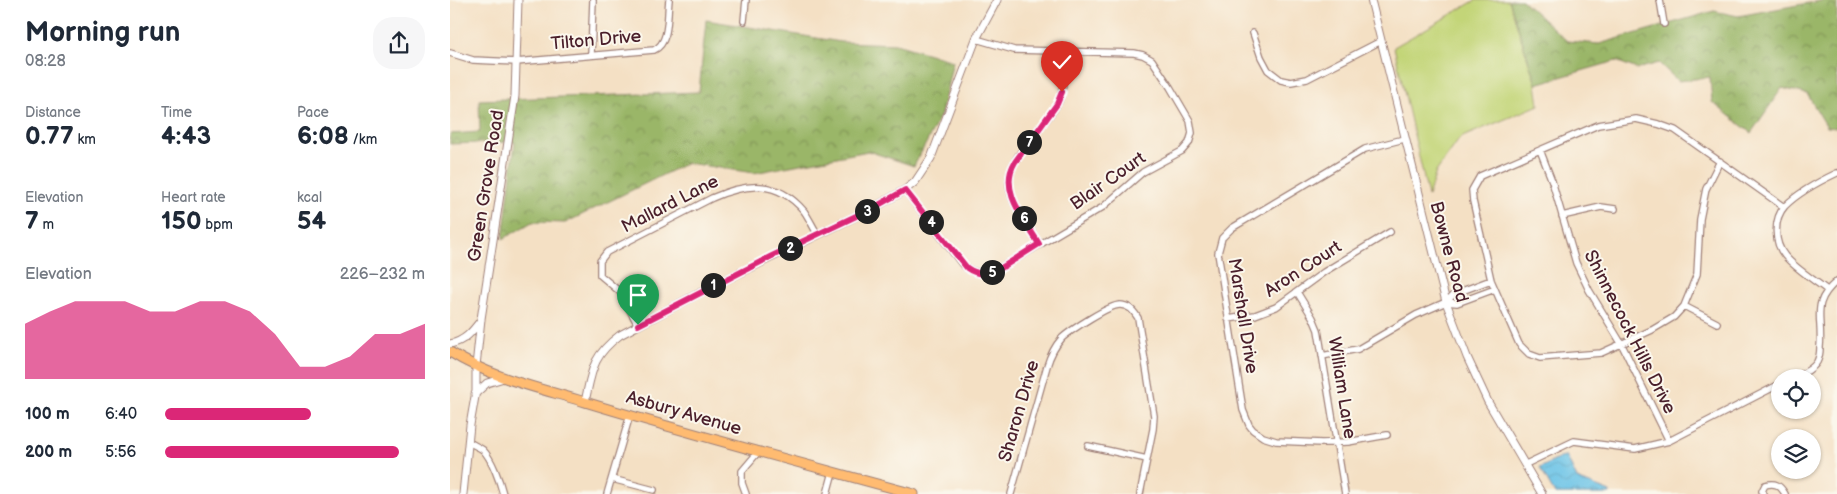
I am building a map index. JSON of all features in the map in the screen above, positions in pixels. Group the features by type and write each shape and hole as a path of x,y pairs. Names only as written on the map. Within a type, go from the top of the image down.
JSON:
{"main road":[{"name":"Asbury Avenue","path":"450,352 504,378 630,416 914,494"}],"street":[{"name":"Green Grove Road","path":"463,494 475,394 481,319 512,123 515,96 518,0"},
{"path":"591,56 593,0"},
{"name":"Tilton Drive","path":"450,52 473,60 516,62 654,50 661,46 665,38 669,0"},
{"path":"744,21 746,0"},
{"path":"585,402 591,376 601,351 620,335 717,284 875,207 905,190 917,179 931,158 976,39 996,0"},
{"name":"Bowne Road","path":"1371,0 1446,302 1467,357 1485,396 1542,494"},
{"path":"1660,0 1664,24"},
{"path":"1253,32 1261,57 1268,70 1275,76 1291,82 1307,79 1381,42"},
{"name":"Blair Court","path":"905,190 962,264 980,274 991,272 1102,206 1143,172 1182,151 1189,143 1192,133 1190,121 1161,73 1148,57 1134,53 1014,50 976,39"},
{"path":"1039,244 1012,198 1009,179 1015,162 1058,101 1063,84 1064,51"},
{"path":"1720,161 1706,189 1700,219 1698,274 1684,306 1674,317 1652,330 1601,353 1540,358 1529,354 1518,344 1491,280 1473,201 1472,190 1480,176 1598,125 1636,119 1675,130 1720,161 1784,207"},
{"name":"Marshall Drive","path":"1387,435 1336,442 1276,441 1263,437 1249,425 1243,410 1218,253 1220,242 1226,233 1364,149 1404,139"},
{"name":"Shinnecock Hills Drive","path":"1540,150 1552,181 1576,263 1589,290 1621,343 1669,440"},
{"path":"1827,290 1784,255 1777,240 1777,222 1784,207 1837,173"},
{"name":"Mallard Lane","path":"638,325 620,292 600,275 599,266 601,258 607,252 712,198 738,187 747,186 757,186 777,191 788,197 804,212 818,234"},
{"path":"1562,216 1601,206 1615,209"},
{"name":"Aron Court","path":"1228,319 1268,311 1283,303 1324,272 1390,232"},
{"path":"1322,356 1358,349 1416,315 1446,302 1454,294 1491,280"},
{"path":"1810,369 1817,362 1821,338 1820,303 1827,290 1837,281"},
{"path":"1446,302 1458,303 1495,289"},
{"name":"William Lane","path":"1297,292 1316,323 1345,494"},
{"name":"Sharon Drive","path":"1011,494 1052,353 1062,339 1073,330 1114,306 1126,306 1138,318 1154,416 1140,494"},
{"path":"1684,306 1717,324"},
{"path":"450,344 466,337 481,319"},
{"path":"475,394 487,383 504,378"},
{"path":"1526,464 1574,441 1635,449 1669,440 1771,389"},
{"path":"607,494 630,416"},
{"path":"469,442 483,450 486,454 503,494"},
{"path":"1088,446 1147,459"},
{"path":"746,494 742,483 742,471 759,451"},
{"path":"826,494 833,472"},
{"path":"612,479 654,490"},
{"path":"1763,494 1762,491 1765,486 1772,484 1778,485 1785,494"}],"green space":[{"path":"1476,0 1509,0 1536,84 1539,105 1460,138 1436,172 1428,196 1394,47"},
{"path":"1509,0 1522,0 1567,41 1599,44 1714,11 1738,16 1825,0 1837,0 1837,128 1827,127 1807,94 1782,88 1751,133 1712,102 1710,77 1678,81 1659,63 1637,69 1616,61 1536,84"},
{"path":"706,20 841,42 896,44 953,61 941,115 914,166 868,151 754,173 687,163 565,223 532,222 503,239 515,142 450,144 450,134 480,132 479,100 699,92"}],"water":[{"path":"1566,455 1577,479 1610,492 1610,494 1555,494 1540,468"}],"route":[{"path":"638,325 772,256 875,207 905,190 962,264 980,274 998,270 1039,244 1012,198 1009,187 1010,172 1015,162 1057,104 1062,92"}]}
